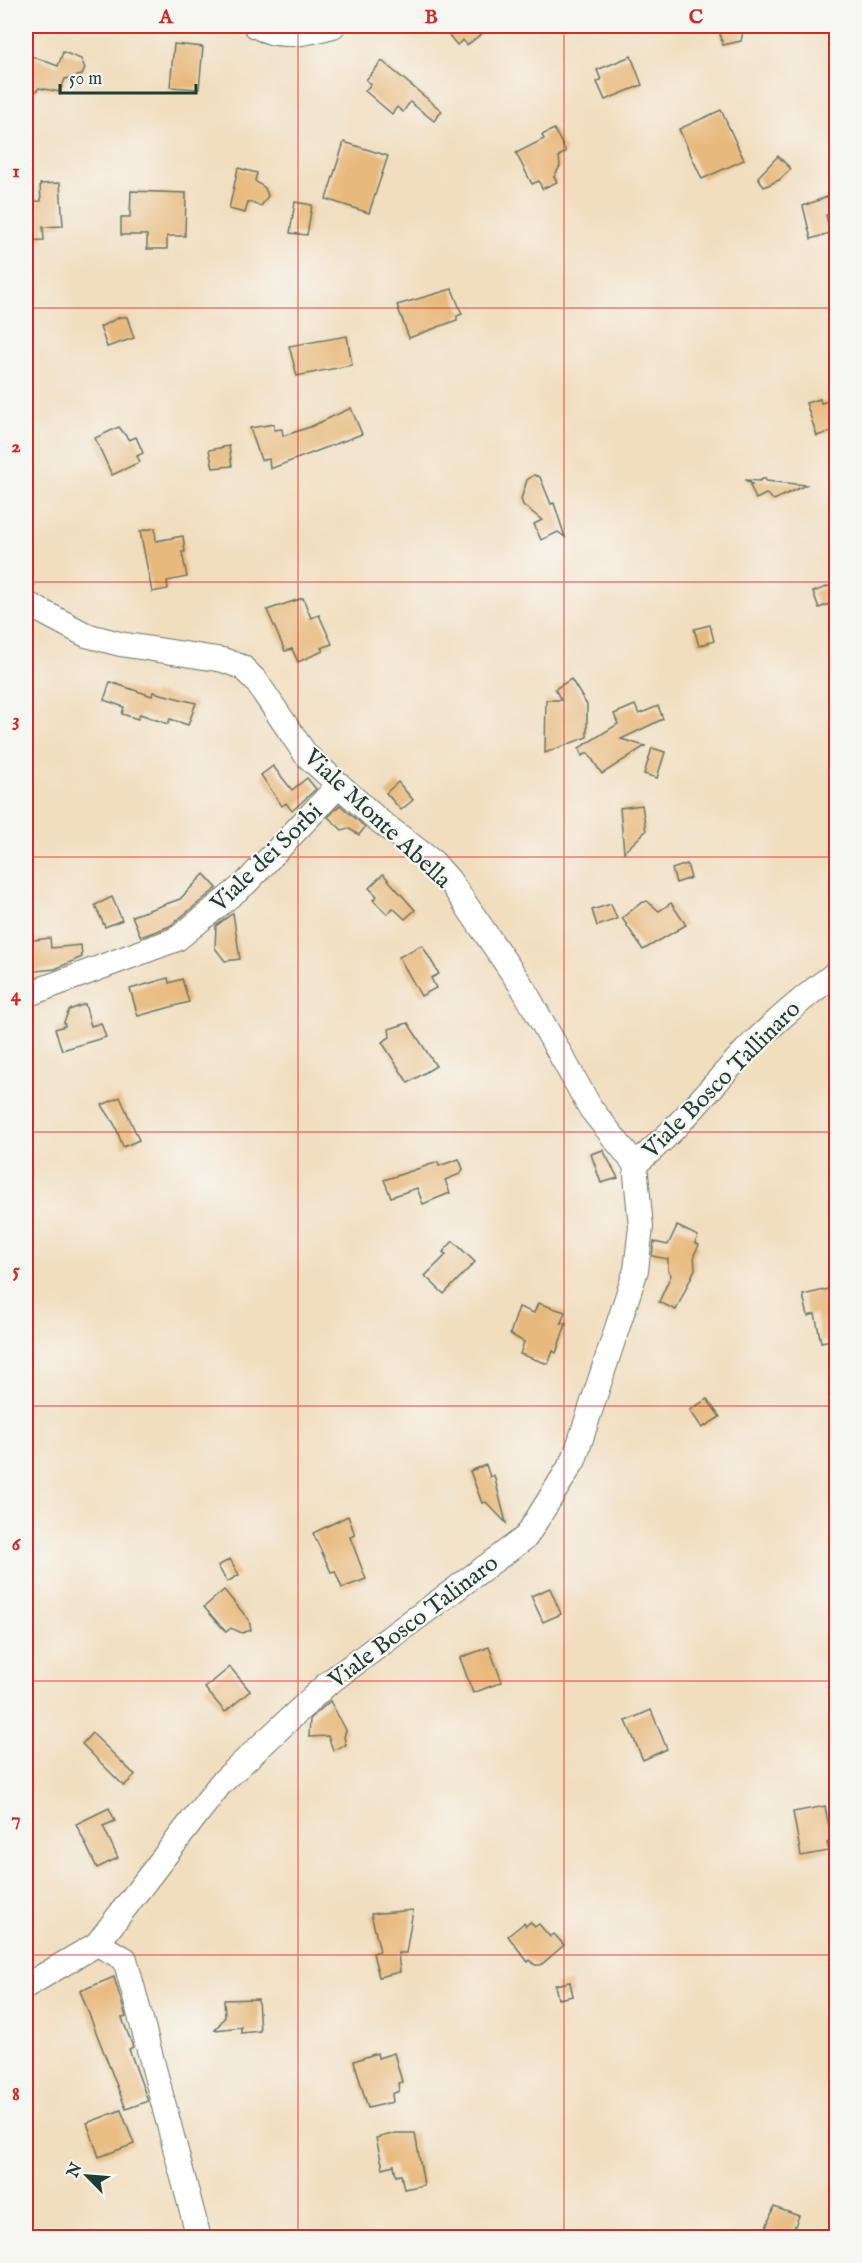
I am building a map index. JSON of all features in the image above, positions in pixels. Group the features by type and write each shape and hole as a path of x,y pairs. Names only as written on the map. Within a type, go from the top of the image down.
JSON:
{"street":[{"path":"256,26 265,31 303,34 333,26"},
{"name":"Viale Monte Abella","path":"26,603 86,634 120,644 223,660 242,667 256,681 306,755 433,862 449,880 523,988 591,1109 635,1164"},
{"name":"Viale dei Sorbi","path":"26,995 177,939 246,883 339,785"},
{"name":"Viale Bosco Tallinaro","path":"635,1164 662,1143 748,1049 802,998 837,973"},
{"name":"Viale Bosco Talinaro","path":"26,1986 97,1944 221,1783 327,1684 526,1537 574,1460 636,1270 641,1227 635,1164"},
{"path":"97,1944 125,1959 199,2238"}],"building":[{"path":"441,26 492,26 467,45 463,40 457,45"},
{"path":"718,26 744,26 741,41 723,45"},
{"path":"174,44 203,47 199,89 170,87"},
{"path":"63,52 81,59 85,68 82,75 65,79 60,92 39,88 26,102 26,54 58,66"},
{"path":"631,56 642,85 605,100 597,82 601,80 597,70"},
{"path":"382,61 442,111 434,121 410,102 403,112 397,107 392,114 365,91 371,84 366,80"},
{"path":"721,110 744,160 702,179 679,129"},
{"path":"554,129 566,152 559,156 560,166 554,177 557,182 542,189 539,181 532,184 516,153 544,139 542,135"},
{"path":"344,142 388,156 369,213 326,199"},
{"path":"778,156 791,169 779,180 764,187 758,177"},
{"path":"238,168 257,173 255,181 265,188 268,196 261,206 248,202 245,213 229,209"},
{"path":"60,183 63,226 43,227 44,240 26,241 26,202 41,201 40,184"},
{"path":"131,191 186,193 185,236 167,236 167,249 147,249 147,235 121,235 121,217 130,217"},
{"path":"832,195 836,211 826,215 830,233 811,239 803,206"},
{"path":"295,202 312,205 307,235 290,233"},
{"path":"452,289 462,314 457,316 457,320 409,338 397,305"},
{"path":"120,317 127,317 134,338 107,347 100,327"},
{"path":"347,336 352,365 297,376 289,346"},
{"path":"820,399 821,403 832,400 837,414 837,429 817,436 806,403"},
{"path":"351,408 362,434 270,469 269,459 261,460 250,428 274,424 274,430 282,429 283,436 310,427"},
{"path":"119,427 129,440 136,437 143,453 137,456 140,462 112,475 95,438"},
{"path":"229,446 232,466 213,468 209,450"},
{"path":"534,475 540,477 551,504 554,503 565,537 558,532 541,540 534,524 542,520 523,505 521,499 527,480"},
{"path":"765,478 766,481 806,485 774,500 766,494 756,499 750,485 752,484 745,480 759,481"},
{"path":"155,528 156,541 183,536 185,552 182,552 187,577 167,581 168,589 152,592 140,531"},
{"path":"837,583 837,601 819,608 813,592"},
{"path":"303,598 311,618 319,615 332,644 321,648 323,651 298,662 292,649 285,651 267,610"},
{"path":"710,625 714,641 699,646 694,629"},
{"path":"571,679 587,705 587,737 545,753 546,700 561,700 555,689"},
{"path":"110,682 152,696 153,692 196,703 188,725 170,719 168,724 140,714 138,719 122,714 124,707 104,700"},
{"path":"635,705 639,714 658,706 663,719 621,739 645,746 602,774 588,753 582,756 579,748 618,724 614,714"},
{"path":"652,748 665,752 657,778 644,774"},
{"path":"273,766 292,790 307,778 316,789 292,811 286,803 282,806 261,775"},
{"path":"398,782 413,800 401,810 386,793"},
{"path":"340,805 365,827 359,835 348,828 342,830 328,817"},
{"path":"642,805 646,831 624,852 620,808"},
{"path":"687,864 691,878 676,883 672,869"},
{"path":"204,874 217,888 170,926 141,937 132,916 180,899"},
{"path":"383,874 415,910 405,919 393,908 387,914 373,900 377,896 369,888"},
{"path":"112,897 122,920 105,927 95,905"},
{"path":"647,901 659,911 671,903 686,925 643,950 622,918"},
{"path":"611,904 617,919 597,926 592,910"},
{"path":"233,913 240,959 225,961 215,948 216,926"},
{"path":"50,938 51,948 81,945 82,957 55,969 26,972 26,941"},
{"path":"422,945 439,974 431,978 436,988 421,996 399,957"},
{"path":"168,978 169,983 182,979 189,1002 138,1016 130,989"},
{"path":"85,1004 91,1026 101,1023 106,1037 62,1050 55,1029 65,1026 64,1022 69,1010"},
{"path":"408,1023 436,1066 408,1083 382,1042 390,1037 389,1029"},
{"path":"120,1097 139,1140 123,1147 115,1125 102,1105"},
{"path":"603,1150 618,1178 601,1183 591,1154"},
{"path":"459,1159 463,1169 460,1174 445,1180 450,1193 423,1204 417,1188 391,1197 384,1180 438,1162 439,1166"},
{"path":"677,1226 698,1236 695,1243 699,1245 694,1255 695,1269 676,1310 659,1302 671,1275 668,1270 668,1259 652,1256 654,1242 668,1245"},
{"path":"453,1241 475,1262 444,1294 425,1276 446,1255 443,1252"},
{"path":"837,1287 837,1312 831,1316 836,1339 821,1342 815,1314 808,1316 803,1295"},
{"path":"538,1303 565,1312 561,1323 566,1324 556,1353 553,1351 548,1364 520,1354 524,1342 510,1334 519,1307 534,1313"},
{"path":"707,1399 720,1417 702,1428 690,1410"},
{"path":"486,1465 490,1477 494,1475 506,1523 486,1502 482,1503 470,1471"},
{"path":"348,1516 355,1535 350,1537 366,1579 342,1588 335,1571 331,1572 313,1533"},
{"path":"230,1559 239,1575 227,1582 218,1566"},
{"path":"550,1588 561,1614 543,1622 531,1596"},
{"path":"224,1590 249,1620 251,1630 242,1633 231,1628 226,1632 204,1607"},
{"path":"489,1647 502,1682 473,1693 460,1658"},
{"path":"230,1667 250,1691 225,1712 205,1688"},
{"path":"330,1701 346,1730 344,1737 346,1745 333,1750 328,1736 309,1737 310,1719"},
{"path":"651,1710 667,1749 643,1760 626,1721"},
{"path":"92,1733 135,1775 124,1786 82,1744"},
{"path":"825,1806 829,1827 835,1826 837,1842 827,1843 829,1851 801,1856 793,1812"},
{"path":"109,1808 115,1821 103,1826 118,1858 97,1868 76,1824"},
{"path":"413,1910 406,1953 398,1953 400,1972 379,1977 373,1953 380,1951 371,1914"},
{"path":"530,1922 535,1927 539,1924 550,1937 554,1934 564,1945 541,1965 535,1965 530,1960 528,1962 508,1936 524,1923 526,1926"},
{"path":"114,1977 126,2017 122,2018 133,2047 129,2049 148,2101 126,2109 80,1991"},
{"path":"570,1982 573,1996 558,1999 555,1985"},
{"path":"258,1999 260,2031 241,2033 241,2027 215,2030 225,2017 224,2000"},
{"path":"377,2053 378,2058 394,2053 402,2082 398,2083 399,2091 392,2094 393,2102 368,2108 354,2061"},
{"path":"121,2110 134,2144 99,2157 87,2123"},
{"path":"396,2133 415,2133 424,2185 404,2189 401,2175 396,2176 394,2165 383,2168 376,2138"},
{"path":"774,2207 799,2216 790,2238 762,2238"}]}
